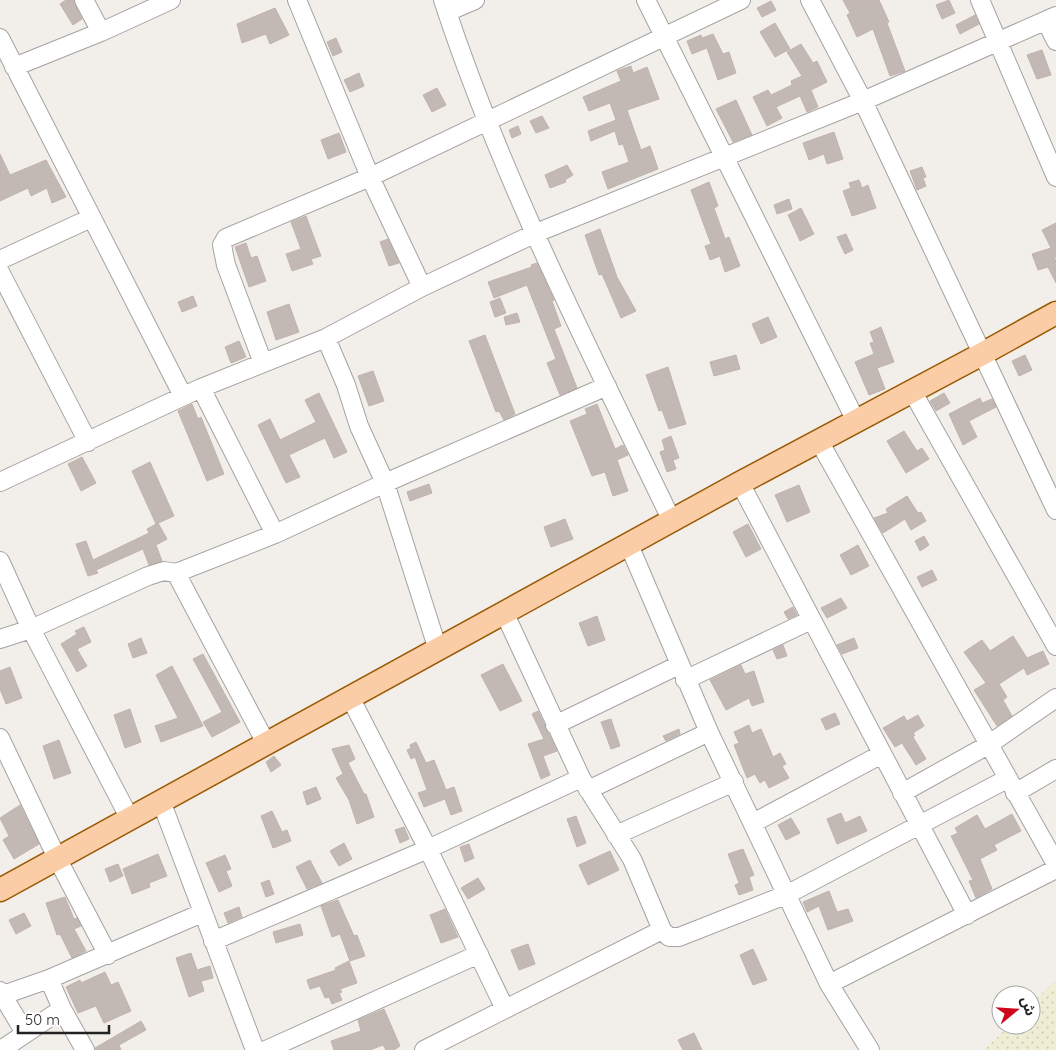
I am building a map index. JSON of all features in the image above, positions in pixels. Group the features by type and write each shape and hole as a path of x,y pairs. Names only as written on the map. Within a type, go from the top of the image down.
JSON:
{"main road":[{"path":"0,890 351,699 504,612 982,354 1056,312"}],"street":[{"path":"84,0 100,32"},
{"path":"14,67 100,32 171,0"},
{"path":"296,0 370,177 422,288"},
{"path":"475,0 445,6 489,122 536,234 672,521"},
{"path":"646,0 856,421"},
{"path":"262,363 226,265 222,245 226,238 370,177 489,122 741,0"},
{"path":"810,0 863,101 1056,510"},
{"path":"980,0 1056,177"},
{"path":"0,482 201,388 326,338 422,288 536,234 863,101 1051,19 1056,41"},
{"path":"0,38 183,396"},
{"path":"0,260 92,218"},
{"path":"0,272 88,442"},
{"path":"326,338 346,385 359,426 385,482 438,650"},
{"path":"0,639 31,629 148,576 164,571 176,573 275,534 385,482 607,386"},
{"path":"201,388 275,534"},
{"path":"912,391 1055,641"},
{"path":"819,441 1056,864"},
{"path":"740,483 967,915"},
{"path":"629,545 682,673 788,894 828,984 870,1050"},
{"path":"0,562 31,629 130,819"},
{"path":"176,573 267,744"},
{"path":"504,612 584,784 641,877 662,930 669,937 679,937 788,894 919,825 1056,769"},
{"path":"555,725 811,620"},
{"path":"902,793 988,745 1056,698"},
{"path":"351,699 428,848 505,1008"},
{"path":"213,941 428,848 709,732"},
{"path":"0,738 58,860 108,955"},
{"path":"753,823 882,754"},
{"path":"616,835 734,782"},
{"path":"161,801 255,1050"},
{"path":"828,984 1056,869"},
{"path":"24,1032 1,993 49,979 202,913"},
{"path":"424,1050 662,930"},
{"path":"266,1050 479,954"},
{"path":"49,979 62,1009 85,1050"},
{"path":"1,1050 24,1032 62,1009"}],"green space":[{"path":"1056,980 1056,1050 984,1050 1000,1035 1041,1035 1041,994"}],"building":[{"path":"66,0 73,0 82,19 73,25 60,4"},
{"path":"843,0 879,0 889,22 887,23 905,71 890,76 873,29 857,37 847,15 850,13"},
{"path":"949,0 955,13 942,19 936,5"},
{"path":"771,1 776,10 762,17 757,8"},
{"path":"275,8 289,35 270,44 266,34 242,43 237,24"},
{"path":"975,15 979,24 960,34 956,25"},
{"path":"775,23 790,49 775,57 760,32"},
{"path":"713,34 723,54 729,52 736,73 718,80 707,48 692,54 687,41 701,35 702,38"},
{"path":"336,38 342,52 333,56 327,42"},
{"path":"801,44 813,63 817,61 827,82 811,90 818,107 807,112 800,96 776,107 782,118 767,126 753,97 768,90 771,95 792,85 791,81 802,76 787,52"},
{"path":"1042,50 1051,75 1037,79 1027,55"},
{"path":"631,66 633,73 647,67 659,99 627,110 641,150 650,146 658,169 608,189 602,172 629,162 623,144 619,145 615,131 591,141 588,131 616,120 610,103 589,111 583,97 621,81 617,71"},
{"path":"359,73 364,86 350,92 344,80"},
{"path":"437,88 446,105 432,112 423,95"},
{"path":"736,100 752,135 733,142 716,109"},
{"path":"542,116 549,128 536,133 530,121"},
{"path":"518,126 521,134 512,138 509,130"},
{"path":"834,132 843,159 827,164 824,154 809,160 803,143"},
{"path":"339,133 346,152 328,159 321,140"},
{"path":"0,154 10,175 46,160 66,197 52,203 47,188 31,196 28,188 0,201"},
{"path":"567,165 573,175 565,180 566,182 550,188 545,175"},
{"path":"922,167 926,177 923,178 926,186 917,190 910,171"},
{"path":"859,180 862,188 868,185 876,208 852,216 843,191 851,188 849,183"},
{"path":"709,182 718,206 714,208 725,239 729,237 740,266 725,272 720,256 710,260 705,246 711,244 691,190"},
{"path":"789,199 792,209 777,214 774,205"},
{"path":"801,208 814,234 800,241 788,215"},
{"path":"306,216 321,256 311,259 313,264 292,271 286,254 301,249 291,222"},
{"path":"1056,223 1056,258 1042,230"},
{"path":"600,229 617,277 636,311 621,318 602,274 599,275 585,235"},
{"path":"846,234 853,250 845,254 837,237"},
{"path":"388,239 399,263 389,266 380,242"},
{"path":"246,243 251,258 257,256 266,281 249,287 235,247"},
{"path":"1051,248 1056,262 1056,283 1048,267 1038,270 1032,254"},
{"path":"537,263 554,300 552,301 561,326 554,329 577,388 560,395 547,363 556,359 527,285 494,298 488,282 532,267 531,265"},
{"path":"193,296 197,306 182,312 178,302"},
{"path":"500,298 506,313 495,317 490,302"},
{"path":"289,304 299,332 276,340 267,312"},
{"path":"517,313 520,322 506,325 504,317"},
{"path":"768,317 777,337 761,344 752,324"},
{"path":"881,327 894,362 877,368 885,389 869,395 855,362 874,354 870,343 874,342 870,332"},
{"path":"485,335 515,414 504,420 499,411 496,412 469,341"},
{"path":"239,341 246,357 231,363 225,347"},
{"path":"736,355 740,369 714,376 710,362"},
{"path":"1025,355 1032,370 1019,376 1012,361"},
{"path":"668,367 686,424 669,429 662,410 659,411 646,375"},
{"path":"373,371 384,401 369,406 358,376"},
{"path":"319,393 347,452 334,458 325,438 289,455 300,477 286,483 258,425 270,419 280,440 316,422 305,400"},
{"path":"944,393 950,403 936,411 930,401"},
{"path":"980,398 982,403 992,399 996,407 969,421 977,437 963,445 949,414"},
{"path":"192,404 198,419 201,417 224,474 207,481 178,411"},
{"path":"597,404 615,449 623,445 628,455 617,460 628,491 613,496 605,472 592,476 570,421 587,414 585,409"},
{"path":"904,431 917,451 922,448 929,459 906,473 887,441"},
{"path":"671,436 679,458 673,460 676,469 667,472 660,452 665,450 662,440"},
{"path":"82,457 96,483 81,491 68,464"},
{"path":"150,462 174,516 156,524 132,471"},
{"path":"429,484 432,493 410,501 407,492"},
{"path":"799,485 810,512 787,522 775,495"},
{"path":"907,496 918,513 921,512 926,521 911,530 905,519 883,533 874,518 888,513 886,509"},
{"path":"565,519 573,539 551,547 544,527"},
{"path":"158,523 167,539 156,545 162,561 149,565 143,549 96,570 98,573 88,576 76,544 86,541 93,560 149,533 147,529"},
{"path":"748,524 761,549 746,557 733,532"},
{"path":"924,536 929,545 920,551 915,541"},
{"path":"858,545 869,566 851,575 840,555"},
{"path":"932,570 937,580 922,587 917,577"},
{"path":"841,598 847,608 827,618 821,608"},
{"path":"793,607 797,615 788,619 784,612"},
{"path":"597,616 605,640 588,646 579,623"},
{"path":"84,627 91,642 77,649 87,666 77,672 61,644 77,634 75,631"},
{"path":"1013,636 1027,658 1043,651 1049,664 1027,675 1024,668 999,684 1007,697 1003,700 1012,716 997,726 974,690 986,683 964,652 982,640 990,651"},
{"path":"141,638 147,653 133,658 128,644"},
{"path":"854,638 858,648 842,654 837,645"},
{"path":"783,645 787,656 777,659 773,650"},
{"path":"203,654 240,722 212,737 203,722 222,712 193,659"},
{"path":"503,664 522,701 500,711 481,675"},
{"path":"741,665 745,674 754,671 764,702 752,706 749,698 726,710 710,680"},
{"path":"172,666 203,726 161,742 155,726 178,718 156,675"},
{"path":"10,667 22,698 6,704 0,689 0,671"},
{"path":"130,709 141,742 125,748 114,715"},
{"path":"538,711 557,751 543,756 550,775 541,779 528,744 544,739 532,714"},
{"path":"835,713 840,724 826,730 821,719"},
{"path":"918,715 924,726 913,733 915,735 913,737 926,759 916,765 902,743 895,747 883,728 904,716 907,721"},
{"path":"611,719 620,746 611,749 601,722"},
{"path":"749,725 752,733 761,729 773,757 780,753 786,764 782,766 789,778 769,788 765,780 760,783 755,774 747,778 734,745 739,743 734,732"},
{"path":"679,729 680,734 666,741 663,736"},
{"path":"59,740 71,773 54,779 43,746"},
{"path":"416,742 426,763 434,760 446,790 454,787 462,811 451,815 445,799 424,807 418,793 427,790 415,757 411,759 407,750 411,748 410,745"},
{"path":"349,745 355,759 348,763 364,794 366,794 374,817 357,824 349,800 336,778 343,774 332,749"},
{"path":"274,756 281,765 271,772 266,762"},
{"path":"316,787 321,799 307,805 303,792"},
{"path":"20,805 39,844 14,859 3,840 9,836 0,818"},
{"path":"272,811 282,832 287,830 291,841 273,848 261,816"},
{"path":"841,813 845,823 860,816 867,831 837,844 827,819"},
{"path":"1012,814 1021,831 994,845 997,850 980,859 992,889 976,898 969,881 973,880 951,836 958,833 955,828 977,815 985,829"},
{"path":"576,816 586,843 577,847 567,819"},
{"path":"791,818 800,833 786,840 778,825"},
{"path":"404,827 409,839 400,843 395,830"},
{"path":"344,843 352,859 339,866 330,851"},
{"path":"469,844 474,858 465,862 460,847"},
{"path":"743,849 754,875 749,877 753,890 739,895 735,885 739,883 728,854"},
{"path":"610,851 619,870 588,885 579,865"},
{"path":"158,854 167,876 149,883 150,887 132,894 123,869"},
{"path":"225,855 231,869 226,871 232,886 219,892 206,863"},
{"path":"310,860 322,883 307,889 296,867"},
{"path":"118,864 123,876 110,882 105,869"},
{"path":"478,878 485,889 468,899 461,888"},
{"path":"269,880 274,894 266,897 261,883"},
{"path":"829,891 837,912 848,909 853,921 828,930 819,906 807,912 803,902"},
{"path":"65,897 74,919 77,918 81,926 74,929 86,951 72,958 60,934 57,935 46,903"},
{"path":"338,900 354,936 357,935 365,956 350,961 340,934 332,937 321,906"},
{"path":"239,907 242,917 228,923 224,913"},
{"path":"445,909 458,937 441,943 430,915"},
{"path":"24,913 31,926 16,934 9,920"},
{"path":"300,924 303,935 276,943 273,932"},
{"path":"528,944 535,964 519,970 511,950"},
{"path":"753,949 767,980 753,985 740,955"},
{"path":"191,953 197,970 210,966 213,978 201,981 204,991 189,997 176,958"},
{"path":"349,961 357,983 340,989 342,992 339,993 342,1000 332,1004 329,997 325,998 320,986 310,989 307,980 336,970 335,968"},
{"path":"105,972 111,985 118,982 131,1011 104,1023 96,1006 78,1013 66,987 80,980 81,983"},
{"path":"384,1009 400,1046 394,1050 386,1050 383,1045 370,1050 334,1050 331,1041 361,1031 358,1020"},
{"path":"141,1021 146,1030 119,1045 121,1050 96,1050 95,1048"},
{"path":"694,1033 702,1050 683,1050 678,1040"}]}
